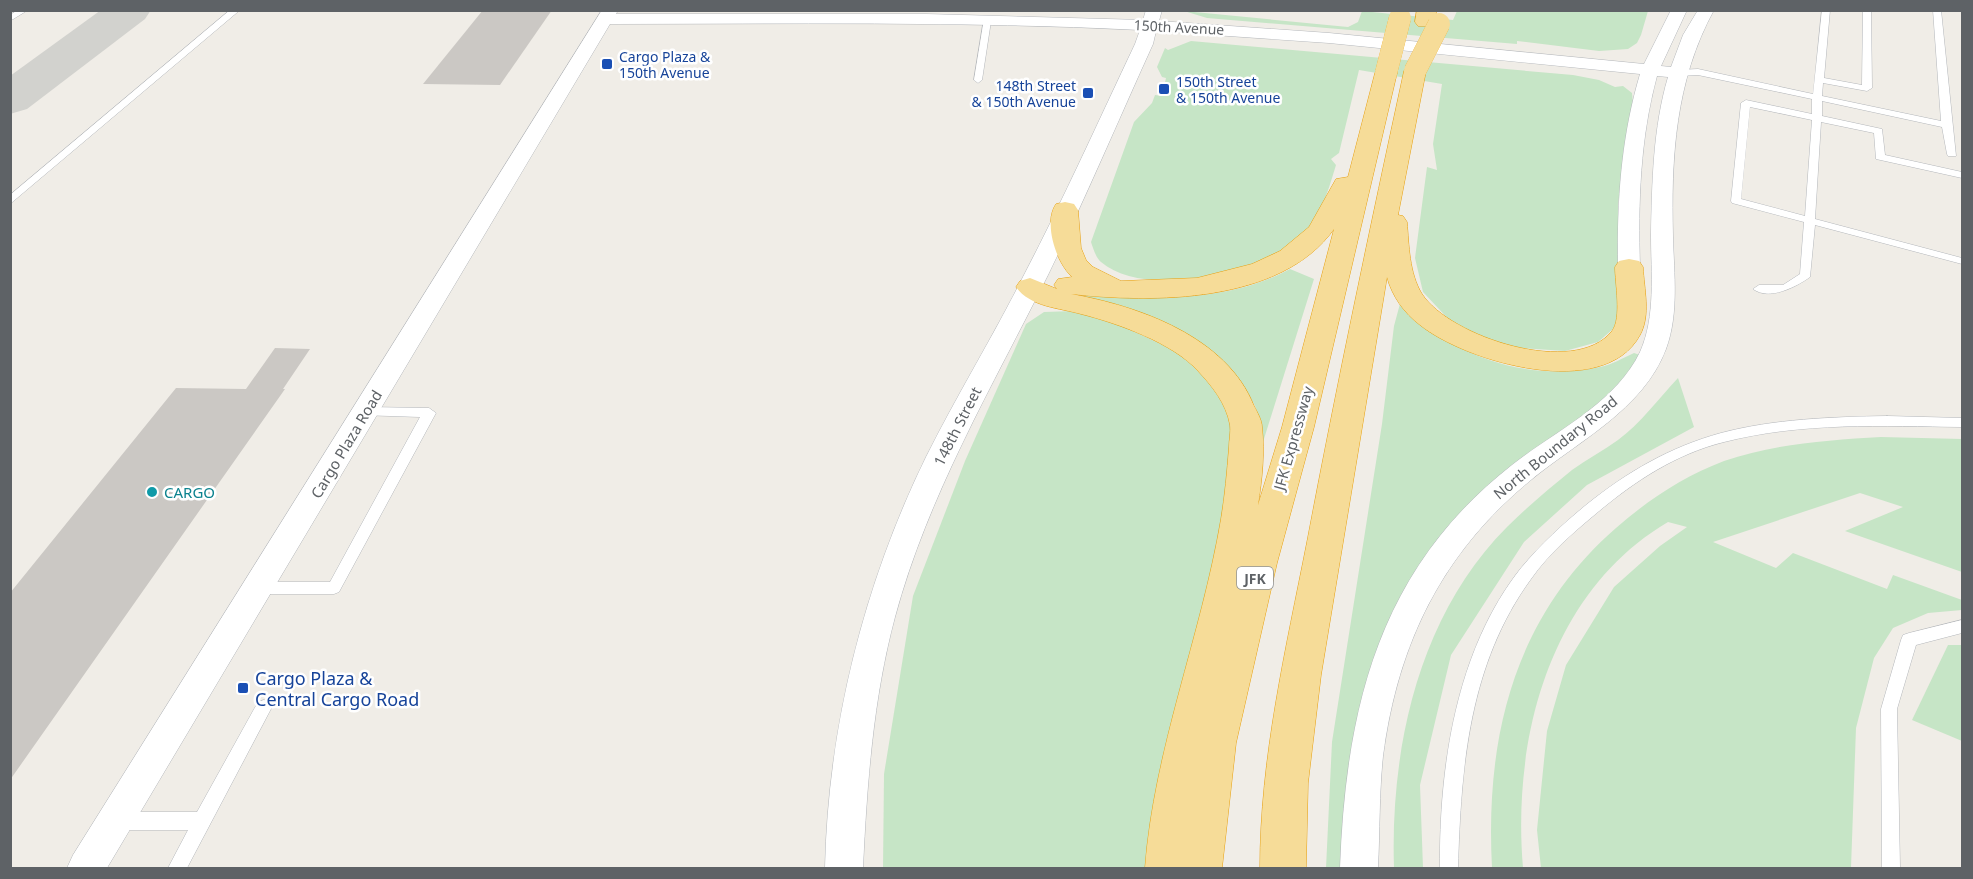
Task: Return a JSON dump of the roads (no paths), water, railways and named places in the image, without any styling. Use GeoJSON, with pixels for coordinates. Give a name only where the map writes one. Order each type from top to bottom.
{"type":"FeatureCollection","features":[{"type":"Feature","properties":{"kind":"highway","name":"JFK Expressway"},"geometry":{"type":"LineString","coordinates":[[1199,868],[1215,743],[1262,553],[1308,388],[1399,13]]}},
{"type":"Feature","properties":{"kind":"highway"},"geometry":{"type":"LineString","coordinates":[[1282,868],[1286,783],[1293,725],[1368,300],[1414,74],[1434,17]]}},
{"type":"Feature","properties":{"kind":"highway"},"geometry":{"type":"LineString","coordinates":[[1030,287],[1049,283],[1102,289],[1183,288],[1231,280],[1276,263],[1300,248],[1324,225],[1371,131]]}},
{"type":"Feature","properties":{"kind":"highway"},"geometry":{"type":"LineString","coordinates":[[1392,179],[1397,262],[1407,292],[1420,310],[1443,330],[1491,351],[1524,359],[1556,361],[1594,356],[1614,346],[1628,328],[1631,313],[1629,267]]}},
{"type":"Feature","properties":{"kind":"highway"},"geometry":{"type":"LineString","coordinates":[[1065,210],[1066,247],[1076,267],[1100,281],[1146,290]]}},
{"type":"Feature","properties":{"kind":"highway"},"geometry":{"type":"LineString","coordinates":[[1030,287],[1056,300],[1088,306],[1154,329],[1191,349],[1207,361],[1232,389],[1246,425],[1244,483],[1233,556],[1186,746],[1177,793],[1168,868]]}},
{"type":"Feature","properties":{"kind":"street","name":"North Boundary Road"},"geometry":{"type":"LineString","coordinates":[[1359,868],[1361,799],[1375,700],[1386,663],[1413,599],[1447,545],[1469,519],[1512,480],[1597,417],[1631,383],[1652,353],[1659,327],[1665,270],[1662,232],[1664,166],[1674,92],[1665,72],[1679,10]]}},
{"type":"Feature","properties":{"kind":"street","name":"North Boundary Road"},"geometry":{"type":"LineString","coordinates":[[1629,267],[1627,216],[1631,160],[1644,87],[1665,72],[1695,32],[1706,10]]}},
{"type":"Feature","properties":{"kind":"street","name":"150th Avenue"},"geometry":{"type":"LineString","coordinates":[[608,15],[1152,18],[1297,36],[1665,72]]}},
{"type":"Feature","properties":{"kind":"street","name":"Cargo Plaza Road"},"geometry":{"type":"LineString","coordinates":[[86,868],[608,15]]}},
{"type":"Feature","properties":{"kind":"street","name":"148th Street"},"geometry":{"type":"LineString","coordinates":[[844,868],[849,789],[861,699],[890,578],[903,540],[940,457],[1030,287],[1144,44],[1152,18]]}},
{"type":"Feature","properties":{"kind":"lane"},"geometry":{"type":"LineString","coordinates":[[10,19],[24,10]]}},
{"type":"Feature","properties":{"kind":"lane"},"geometry":{"type":"LineString","coordinates":[[10,201],[236,10]]}},
{"type":"Feature","properties":{"kind":"lane"},"geometry":{"type":"LineString","coordinates":[[1759,289],[1786,288],[1806,275],[1818,118],[1816,98],[1820,80],[1826,10]]}},
{"type":"Feature","properties":{"kind":"lane"},"geometry":{"type":"LineString","coordinates":[[1820,80],[1867,88],[1867,10]]}},
{"type":"Feature","properties":{"kind":"lane"},"geometry":{"type":"LineString","coordinates":[[1937,10],[1946,125],[1952,153]]}},
{"type":"Feature","properties":{"kind":"lane"},"geometry":{"type":"LineString","coordinates":[[978,80],[987,16]]}},
{"type":"Feature","properties":{"kind":"lane"},"geometry":{"type":"LineString","coordinates":[[1665,72],[1698,72],[1946,125]]}},
{"type":"Feature","properties":{"kind":"lane"},"geometry":{"type":"LineString","coordinates":[[1962,176],[1880,157],[1879,131],[1746,103],[1736,201],[1962,261]]}},
{"type":"Feature","properties":{"kind":"lane"},"geometry":{"type":"LineString","coordinates":[[258,588],[334,588],[429,413],[365,412]]}},
{"type":"Feature","properties":{"kind":"lane"},"geometry":{"type":"LineString","coordinates":[[1449,868],[1454,767],[1462,715],[1476,667],[1502,607],[1536,559],[1580,516],[1650,466],[1723,437],[1801,424],[1892,419],[1962,423]]}},
{"type":"Feature","properties":{"kind":"lane"},"geometry":{"type":"LineString","coordinates":[[1891,868],[1888,709],[1909,640],[1962,627]]}},
{"type":"Feature","properties":{"kind":"lane"},"geometry":{"type":"LineString","coordinates":[[177,868],[264,707]]}},
{"type":"Feature","properties":{"kind":"lane"},"geometry":{"type":"LineString","coordinates":[[116,821],[203,821]]}},
{"type":"Feature","properties":{"kind":"place","name":"Cargo Plaza & 150th Avenue"},"geometry":{"type":"Point","coordinates":[607,64]}},
{"type":"Feature","properties":{"kind":"place","name":"150th Street & 150th Avenue"},"geometry":{"type":"Point","coordinates":[1164,89]}},
{"type":"Feature","properties":{"kind":"place","name":"148th Street & 150th Avenue"},"geometry":{"type":"Point","coordinates":[1088,93]}},
{"type":"Feature","properties":{"kind":"place","name":"CARGO"},"geometry":{"type":"Point","coordinates":[152,492]}},
{"type":"Feature","properties":{"kind":"place","name":"Cargo Plaza & Central Cargo Road"},"geometry":{"type":"Point","coordinates":[243,688]}}]}
